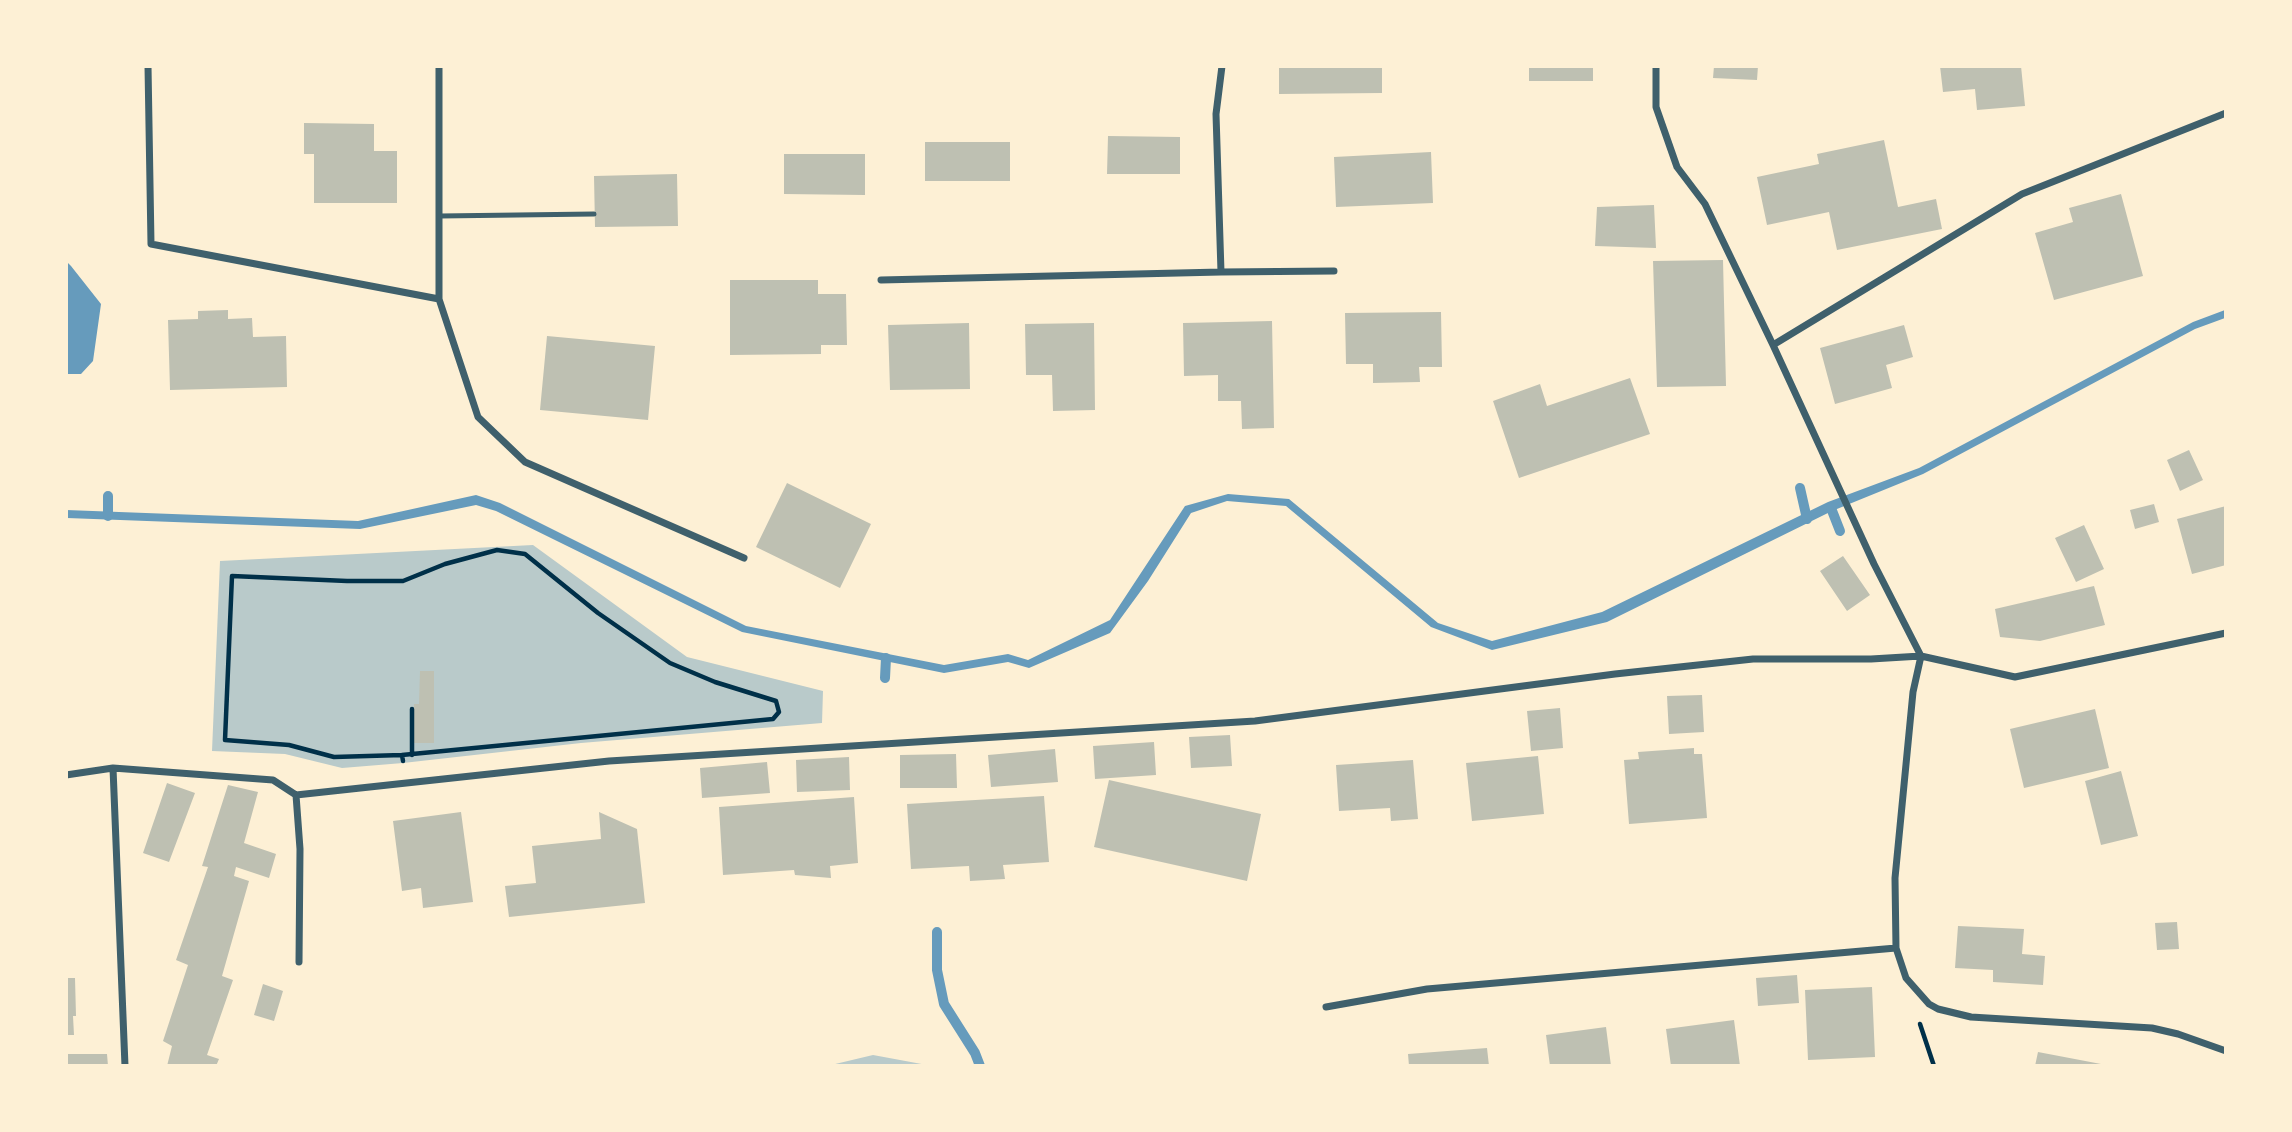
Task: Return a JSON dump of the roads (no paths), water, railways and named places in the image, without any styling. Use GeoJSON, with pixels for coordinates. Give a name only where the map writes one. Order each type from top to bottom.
{"type":"FeatureCollection","features":[{"type":"Feature","properties":{"kind":"street"},"geometry":{"type":"LineString","coordinates":[[148,66],[151,244],[439,299]]}},
{"type":"Feature","properties":{"kind":"street"},"geometry":{"type":"LineString","coordinates":[[439,66],[439,299],[478,417],[525,462],[744,558]]}},
{"type":"Feature","properties":{"kind":"street"},"geometry":{"type":"LineString","coordinates":[[1221,272],[1216,114],[1222,66]]}},
{"type":"Feature","properties":{"kind":"street"},"geometry":{"type":"LineString","coordinates":[[1656,66],[1656,107],[1677,167],[1705,204],[1826,463],[1921,656],[1913,692],[1895,878],[1896,948],[1906,978],[1929,1004],[1938,1009],[1971,1017],[2152,1028],[2225,1051]]}},
{"type":"Feature","properties":{"kind":"street"},"geometry":{"type":"LineString","coordinates":[[1773,345],[2022,194],[2225,113]]}},
{"type":"Feature","properties":{"kind":"street"},"geometry":{"type":"LineString","coordinates":[[881,280],[1334,271]]}},
{"type":"Feature","properties":{"kind":"street"},"geometry":{"type":"LineString","coordinates":[[66,775],[113,768],[274,780],[296,795],[609,761],[1255,721],[1615,674],[1753,659],[1871,659],[1921,656],[2015,677],[2225,633]]}},
{"type":"Feature","properties":{"kind":"street"},"geometry":{"type":"LineString","coordinates":[[113,768],[125,1066]]}},
{"type":"Feature","properties":{"kind":"street"},"geometry":{"type":"LineString","coordinates":[[296,795],[300,849],[299,962]]}},
{"type":"Feature","properties":{"kind":"street"},"geometry":{"type":"LineString","coordinates":[[1326,1007],[1427,989],[1896,948]]}},
{"type":"Feature","properties":{"kind":"lane"},"geometry":{"type":"LineString","coordinates":[[440,216],[594,214]]}},
{"type":"Feature","properties":{"kind":"water"},"geometry":{"type":"Polygon","coordinates":[[[67,262],[101,304],[93,361],[81,374],[67,374],[67,262]]]}},
{"type":"Feature","properties":{"kind":"water"},"geometry":{"type":"Polygon","coordinates":[[[2225,310],[2225,318],[2195,329],[1923,474],[1832,511],[1607,622],[1492,650],[1431,627],[1286,506],[1227,501],[1191,513],[1148,581],[1110,633],[1029,668],[1008,662],[944,673],[742,632],[496,511],[476,505],[360,529],[67,518],[66,510],[358,521],[476,495],[500,503],[746,626],[944,665],[1008,654],[1028,660],[1110,620],[1185,506],[1228,494],[1289,499],[1438,623],[1492,641],[1602,612],[1828,502],[1919,468],[2193,322],[2225,310]]]}},
{"type":"Feature","properties":{"kind":"waterway"},"geometry":{"type":"LineString","coordinates":[[1800,488],[1807,519]]}},
{"type":"Feature","properties":{"kind":"waterway"},"geometry":{"type":"LineString","coordinates":[[108,496],[108,516]]}},
{"type":"Feature","properties":{"kind":"waterway"},"geometry":{"type":"LineString","coordinates":[[1831,508],[1840,531]]}},
{"type":"Feature","properties":{"kind":"waterway"},"geometry":{"type":"LineString","coordinates":[[885,678],[886,658]]}},
{"type":"Feature","properties":{"kind":"waterway"},"geometry":{"type":"LineString","coordinates":[[937,932],[937,970],[944,1004],[975,1053],[980,1066]]}}]}
